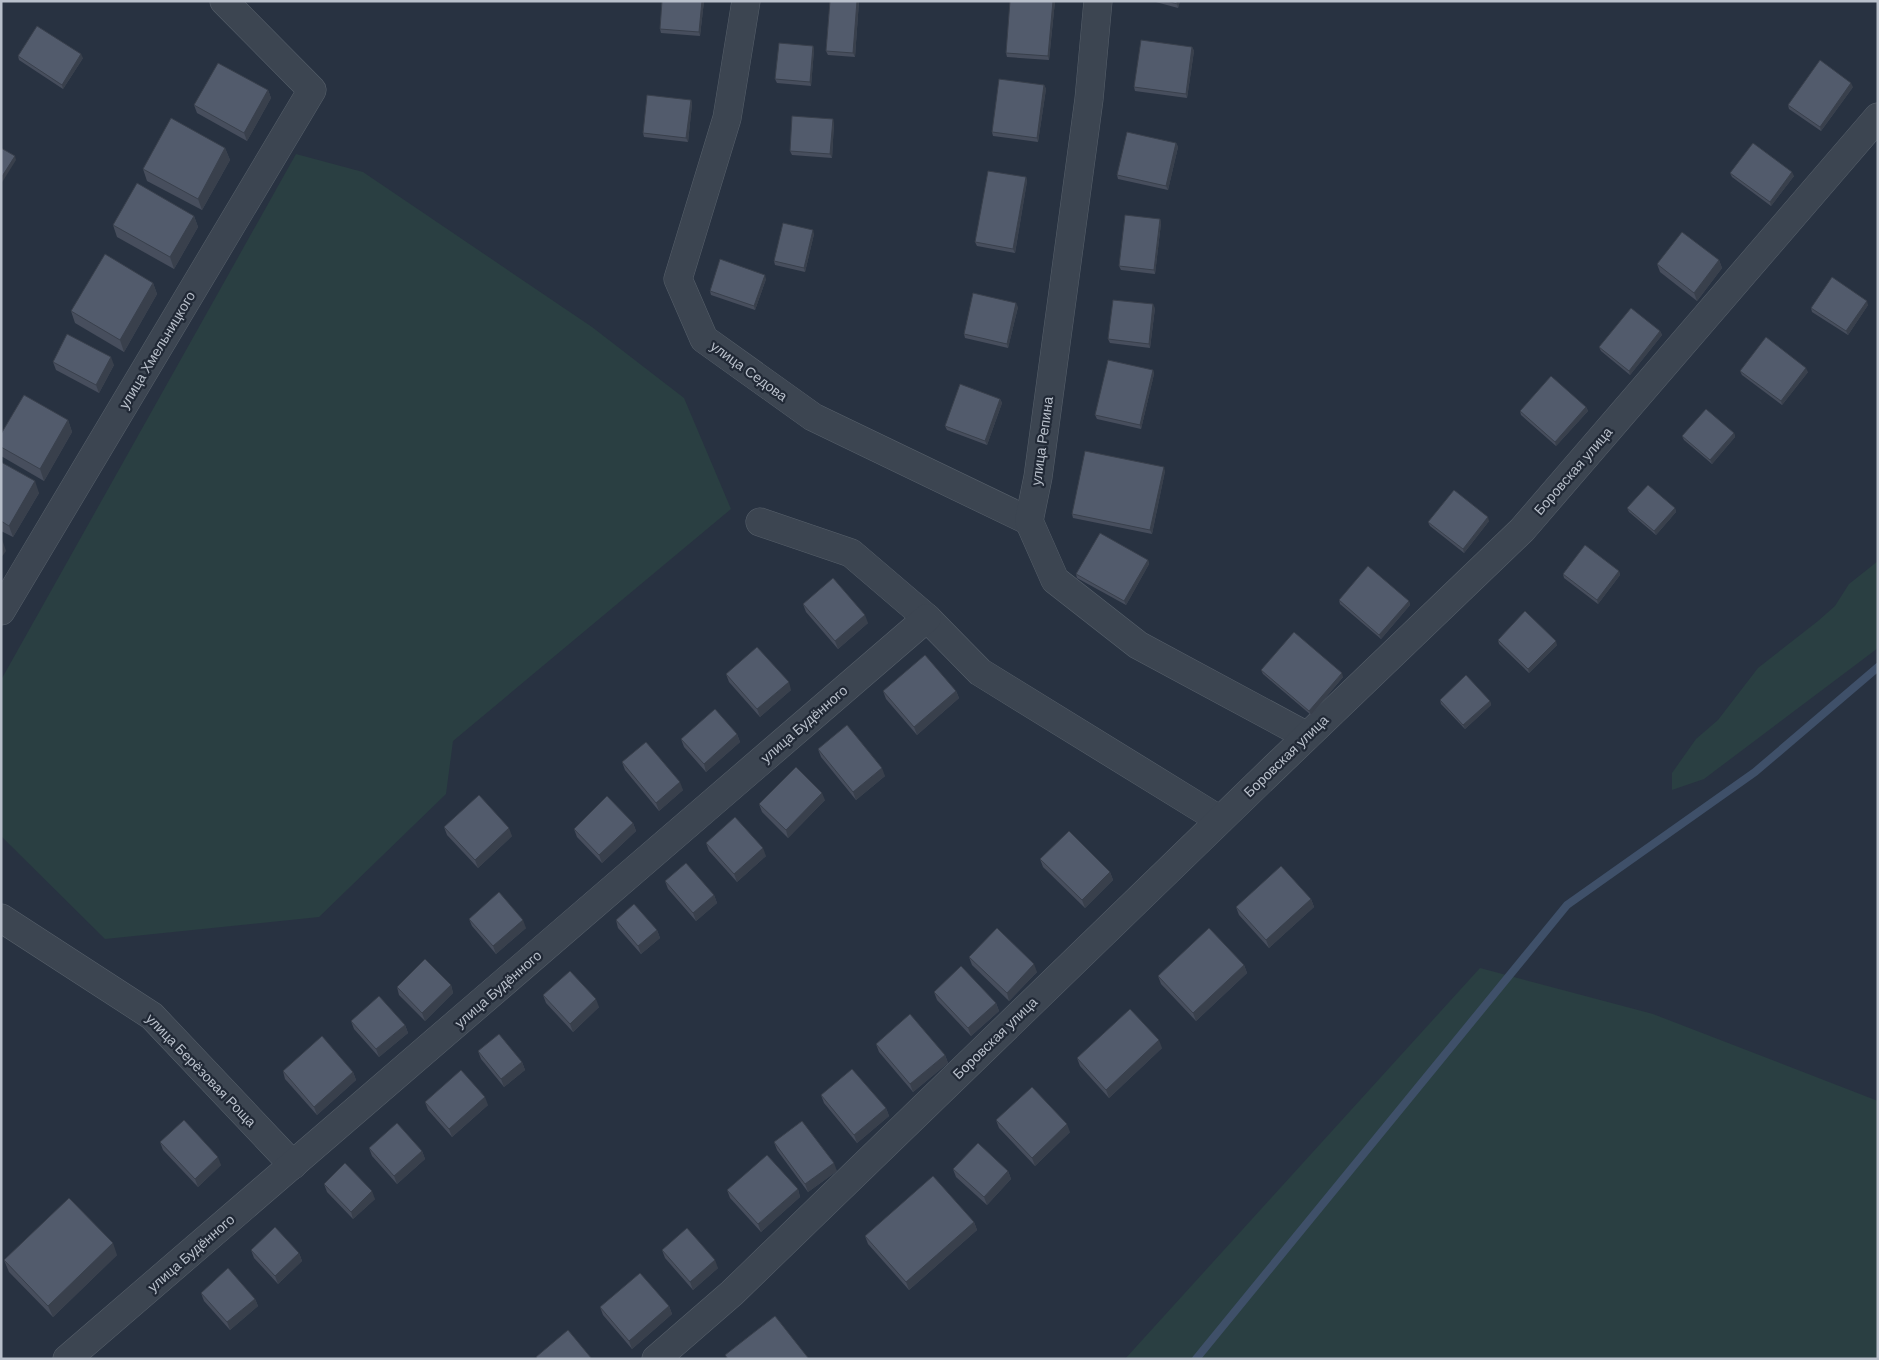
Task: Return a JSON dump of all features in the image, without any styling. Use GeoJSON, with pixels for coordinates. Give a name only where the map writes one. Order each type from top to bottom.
{"type":"FeatureCollection","features":[{"type":"Feature","properties":{"kind":"street","name":"улица Хмельницкого"},"geometry":{"type":"LineString","coordinates":[[1,611],[312,90],[224,1]]}},
{"type":"Feature","properties":{"kind":"street","name":"улица Седова"},"geometry":{"type":"LineString","coordinates":[[746,1],[727,118],[678,279],[704,339],[813,417],[1028,521]]}},
{"type":"Feature","properties":{"kind":"street","name":"улица Репина"},"geometry":{"type":"LineString","coordinates":[[1028,521],[1038,477],[1088,109],[1098,1]]}},
{"type":"Feature","properties":{"kind":"street","name":"Боровская улица"},"geometry":{"type":"LineString","coordinates":[[656,1359],[732,1293],[1522,530],[1878,117]]}},
{"type":"Feature","properties":{"kind":"street"},"geometry":{"type":"LineString","coordinates":[[1028,521],[1055,580],[1138,645],[1307,736]]}},
{"type":"Feature","properties":{"kind":"street"},"geometry":{"type":"LineString","coordinates":[[760,522],[851,552],[928,618],[980,672],[1220,820]]}},
{"type":"Feature","properties":{"kind":"street","name":"улица Будённого"},"geometry":{"type":"LineString","coordinates":[[67,1359],[928,618]]}},
{"type":"Feature","properties":{"kind":"street","name":"улица Берёзовая Роща"},"geometry":{"type":"LineString","coordinates":[[1,918],[152,1016],[293,1165]]}},
{"type":"Feature","properties":{"kind":"green space"},"geometry":{"type":"Polygon","coordinates":[[[296,154],[363,172],[592,327],[684,398],[731,509],[453,741],[446,794],[319,917],[105,939],[1,836],[1,680],[296,154]]]}},
{"type":"Feature","properties":{"kind":"green space"},"geometry":{"type":"Polygon","coordinates":[[[1878,561],[1878,648],[1704,779],[1672,790],[1672,773],[1696,739],[1718,720],[1758,668],[1835,606],[1849,584],[1878,561]]]}},
{"type":"Feature","properties":{"kind":"green space"},"geometry":{"type":"Polygon","coordinates":[[[1480,968],[1653,1014],[1878,1101],[1878,1359],[1125,1359],[1480,968]]]}},
{"type":"Feature","properties":{"kind":"building"},"geometry":{"type":"Polygon","coordinates":[[[662,1],[702,1],[699,32],[660,29],[662,1]]]}},
{"type":"Feature","properties":{"kind":"building"},"geometry":{"type":"Polygon","coordinates":[[[830,1],[857,1],[853,53],[826,51],[830,1]]]}},
{"type":"Feature","properties":{"kind":"building"},"geometry":{"type":"Polygon","coordinates":[[[1010,1],[1053,1],[1048,56],[1006,53],[1010,1]]]}},
{"type":"Feature","properties":{"kind":"building"},"geometry":{"type":"Polygon","coordinates":[[[37,26],[81,54],[62,85],[18,56],[37,26]]]}},
{"type":"Feature","properties":{"kind":"building"},"geometry":{"type":"Polygon","coordinates":[[[1141,40],[1192,47],[1186,94],[1134,87],[1141,40]]]}},
{"type":"Feature","properties":{"kind":"building"},"geometry":{"type":"Polygon","coordinates":[[[779,43],[813,46],[810,82],[775,79],[779,43]]]}},
{"type":"Feature","properties":{"kind":"building"},"geometry":{"type":"Polygon","coordinates":[[[1820,60],[1851,83],[1820,127],[1788,105],[1820,60]]]}},
{"type":"Feature","properties":{"kind":"building"},"geometry":{"type":"Polygon","coordinates":[[[218,63],[268,90],[244,133],[194,105],[218,63]]]}},
{"type":"Feature","properties":{"kind":"building"},"geometry":{"type":"Polygon","coordinates":[[[999,79],[1044,85],[1037,138],[992,132],[999,79]]]}},
{"type":"Feature","properties":{"kind":"building"},"geometry":{"type":"Polygon","coordinates":[[[647,95],[691,100],[686,138],[643,133],[647,95]]]}},
{"type":"Feature","properties":{"kind":"building"},"geometry":{"type":"Polygon","coordinates":[[[792,116],[833,119],[830,154],[790,151],[792,116]]]}},
{"type":"Feature","properties":{"kind":"building"},"geometry":{"type":"Polygon","coordinates":[[[171,118],[225,148],[198,199],[143,169],[171,118]]]}},
{"type":"Feature","properties":{"kind":"building"},"geometry":{"type":"Polygon","coordinates":[[[1127,132],[1176,143],[1166,186],[1117,175],[1127,132]]]}},
{"type":"Feature","properties":{"kind":"building"},"geometry":{"type":"Polygon","coordinates":[[[1753,143],[1792,172],[1770,202],[1730,173],[1753,143]]]}},
{"type":"Feature","properties":{"kind":"building"},"geometry":{"type":"Polygon","coordinates":[[[1,148],[15,156],[1,178],[1,148]]]}},
{"type":"Feature","properties":{"kind":"building"},"geometry":{"type":"Polygon","coordinates":[[[988,171],[1026,177],[1013,249],[975,242],[988,171]]]}},
{"type":"Feature","properties":{"kind":"building"},"geometry":{"type":"Polygon","coordinates":[[[137,183],[194,216],[170,257],[113,225],[137,183]]]}},
{"type":"Feature","properties":{"kind":"building"},"geometry":{"type":"Polygon","coordinates":[[[1125,215],[1160,219],[1154,270],[1119,266],[1125,215]]]}},
{"type":"Feature","properties":{"kind":"building"},"geometry":{"type":"Polygon","coordinates":[[[783,223],[813,230],[804,268],[774,261],[783,223]]]}},
{"type":"Feature","properties":{"kind":"building"},"geometry":{"type":"Polygon","coordinates":[[[1682,232],[1719,260],[1694,293],[1657,264],[1682,232]]]}},
{"type":"Feature","properties":{"kind":"building"},"geometry":{"type":"Polygon","coordinates":[[[105,254],[153,283],[120,340],[71,311],[105,254]]]}},
{"type":"Feature","properties":{"kind":"building"},"geometry":{"type":"Polygon","coordinates":[[[720,259],[765,275],[754,306],[710,291],[720,259]]]}},
{"type":"Feature","properties":{"kind":"building"},"geometry":{"type":"Polygon","coordinates":[[[1832,277],[1867,301],[1846,331],[1811,308],[1832,277]]]}},
{"type":"Feature","properties":{"kind":"building"},"geometry":{"type":"Polygon","coordinates":[[[973,293],[1016,303],[1007,344],[964,334],[973,293]]]}},
{"type":"Feature","properties":{"kind":"building"},"geometry":{"type":"Polygon","coordinates":[[[1113,300],[1153,304],[1149,344],[1108,339],[1113,300]]]}},
{"type":"Feature","properties":{"kind":"building"},"geometry":{"type":"Polygon","coordinates":[[[1631,308],[1660,331],[1629,371],[1599,347],[1631,308]]]}},
{"type":"Feature","properties":{"kind":"building"},"geometry":{"type":"Polygon","coordinates":[[[67,334],[111,357],[96,385],[53,362],[67,334]]]}},
{"type":"Feature","properties":{"kind":"building"},"geometry":{"type":"Polygon","coordinates":[[[1766,337],[1806,368],[1781,401],[1740,371],[1766,337]]]}},
{"type":"Feature","properties":{"kind":"building"},"geometry":{"type":"Polygon","coordinates":[[[1108,360],[1153,370],[1140,425],[1095,415],[1108,360]]]}},
{"type":"Feature","properties":{"kind":"building"},"geometry":{"type":"Polygon","coordinates":[[[1551,376],[1586,407],[1555,442],[1520,411],[1551,376]]]}},
{"type":"Feature","properties":{"kind":"building"},"geometry":{"type":"Polygon","coordinates":[[[960,384],[1000,399],[985,441],[945,426],[960,384]]]}},
{"type":"Feature","properties":{"kind":"building"},"geometry":{"type":"Polygon","coordinates":[[[24,395],[68,420],[40,469],[1,447],[1,434],[24,395]]]}},
{"type":"Feature","properties":{"kind":"building"},"geometry":{"type":"Polygon","coordinates":[[[1706,409],[1734,433],[1710,460],[1682,436],[1706,409]]]}},
{"type":"Feature","properties":{"kind":"building"},"geometry":{"type":"Polygon","coordinates":[[[1085,451],[1164,467],[1150,530],[1072,514],[1085,451]]]}},
{"type":"Feature","properties":{"kind":"building"},"geometry":{"type":"Polygon","coordinates":[[[1,462],[35,481],[9,526],[1,521],[1,462]]]}},
{"type":"Feature","properties":{"kind":"building"},"geometry":{"type":"Polygon","coordinates":[[[1648,485],[1675,508],[1654,531],[1627,508],[1648,485]]]}},
{"type":"Feature","properties":{"kind":"building"},"geometry":{"type":"Polygon","coordinates":[[[1454,490],[1488,517],[1463,549],[1428,522],[1454,490]]]}},
{"type":"Feature","properties":{"kind":"building"},"geometry":{"type":"Polygon","coordinates":[[[1100,533],[1148,560],[1124,601],[1076,574],[1100,533]]]}},
{"type":"Feature","properties":{"kind":"building"},"geometry":{"type":"Polygon","coordinates":[[[1585,545],[1619,571],[1597,600],[1563,574],[1585,545]]]}},
{"type":"Feature","properties":{"kind":"building"},"geometry":{"type":"Polygon","coordinates":[[[1368,566],[1409,601],[1379,635],[1339,600],[1368,566]]]}},
{"type":"Feature","properties":{"kind":"building"},"geometry":{"type":"Polygon","coordinates":[[[833,578],[865,615],[835,641],[803,604],[833,578]]]}},
{"type":"Feature","properties":{"kind":"building"},"geometry":{"type":"Polygon","coordinates":[[[1525,611],[1556,641],[1528,669],[1498,640],[1525,611]]]}},
{"type":"Feature","properties":{"kind":"building"},"geometry":{"type":"Polygon","coordinates":[[[1294,632],[1342,673],[1309,711],[1261,670],[1294,632]]]}},
{"type":"Feature","properties":{"kind":"building"},"geometry":{"type":"Polygon","coordinates":[[[757,647],[789,682],[757,709],[726,674],[757,647]]]}},
{"type":"Feature","properties":{"kind":"building"},"geometry":{"type":"Polygon","coordinates":[[[925,655],[956,691],[914,727],[883,691],[925,655]]]}},
{"type":"Feature","properties":{"kind":"building"},"geometry":{"type":"Polygon","coordinates":[[[1466,675],[1490,701],[1463,725],[1440,700],[1466,675]]]}},
{"type":"Feature","properties":{"kind":"building"},"geometry":{"type":"Polygon","coordinates":[[[715,709],[737,734],[704,764],[681,739],[715,709]]]}},
{"type":"Feature","properties":{"kind":"building"},"geometry":{"type":"Polygon","coordinates":[[[847,725],[882,768],[853,792],[818,749],[847,725]]]}},
{"type":"Feature","properties":{"kind":"building"},"geometry":{"type":"Polygon","coordinates":[[[646,742],[680,782],[656,803],[622,762],[646,742]]]}},
{"type":"Feature","properties":{"kind":"building"},"geometry":{"type":"Polygon","coordinates":[[[796,767],[822,793],[786,830],[759,804],[796,767]]]}},
{"type":"Feature","properties":{"kind":"building"},"geometry":{"type":"Polygon","coordinates":[[[479,795],[509,828],[475,860],[444,827],[479,795]]]}},
{"type":"Feature","properties":{"kind":"building"},"geometry":{"type":"Polygon","coordinates":[[[607,796],[633,823],[599,855],[574,829],[607,796]]]}},
{"type":"Feature","properties":{"kind":"building"},"geometry":{"type":"Polygon","coordinates":[[[735,817],[763,848],[734,874],[706,843],[735,817]]]}},
{"type":"Feature","properties":{"kind":"building"},"geometry":{"type":"Polygon","coordinates":[[[1069,831],[1110,872],[1082,900],[1040,859],[1069,831]]]}},
{"type":"Feature","properties":{"kind":"building"},"geometry":{"type":"Polygon","coordinates":[[[686,863],[714,895],[693,913],[665,881],[686,863]]]}},
{"type":"Feature","properties":{"kind":"building"},"geometry":{"type":"Polygon","coordinates":[[[1281,866],[1311,899],[1266,940],[1236,907],[1281,866]]]}},
{"type":"Feature","properties":{"kind":"building"},"geometry":{"type":"Polygon","coordinates":[[[499,892],[523,920],[493,946],[469,919],[499,892]]]}},
{"type":"Feature","properties":{"kind":"building"},"geometry":{"type":"Polygon","coordinates":[[[634,904],[657,930],[638,946],[616,920],[634,904]]]}},
{"type":"Feature","properties":{"kind":"building"},"geometry":{"type":"Polygon","coordinates":[[[997,928],[1034,964],[1007,993],[969,957],[997,928]]]}},
{"type":"Feature","properties":{"kind":"building"},"geometry":{"type":"Polygon","coordinates":[[[1209,928],[1244,965],[1193,1013],[1158,976],[1209,928]]]}},
{"type":"Feature","properties":{"kind":"building"},"geometry":{"type":"Polygon","coordinates":[[[425,959],[451,985],[422,1013],[397,987],[425,959]]]}},
{"type":"Feature","properties":{"kind":"building"},"geometry":{"type":"Polygon","coordinates":[[[961,966],[996,1003],[968,1028],[934,992],[961,966]]]}},
{"type":"Feature","properties":{"kind":"building"},"geometry":{"type":"Polygon","coordinates":[[[570,971],[596,999],[570,1024],[543,995],[570,971]]]}},
{"type":"Feature","properties":{"kind":"building"},"geometry":{"type":"Polygon","coordinates":[[[379,996],[405,1025],[376,1049],[351,1021],[379,996]]]}},
{"type":"Feature","properties":{"kind":"building"},"geometry":{"type":"Polygon","coordinates":[[[1130,1009],[1159,1040],[1106,1090],[1077,1058],[1130,1009]]]}},
{"type":"Feature","properties":{"kind":"building"},"geometry":{"type":"Polygon","coordinates":[[[910,1014],[945,1055],[910,1084],[876,1044],[910,1014]]]}},
{"type":"Feature","properties":{"kind":"building"},"geometry":{"type":"Polygon","coordinates":[[[499,1034],[522,1062],[501,1079],[478,1051],[499,1034]]]}},
{"type":"Feature","properties":{"kind":"building"},"geometry":{"type":"Polygon","coordinates":[[[322,1036],[353,1072],[314,1107],[283,1071],[322,1036]]]}},
{"type":"Feature","properties":{"kind":"building"},"geometry":{"type":"Polygon","coordinates":[[[852,1069],[886,1108],[854,1135],[821,1095],[852,1069]]]}},
{"type":"Feature","properties":{"kind":"building"},"geometry":{"type":"Polygon","coordinates":[[[461,1070],[485,1097],[449,1129],[425,1102],[461,1070]]]}},
{"type":"Feature","properties":{"kind":"building"},"geometry":{"type":"Polygon","coordinates":[[[1032,1087],[1067,1124],[1032,1158],[996,1120],[1032,1087]]]}},
{"type":"Feature","properties":{"kind":"building"},"geometry":{"type":"Polygon","coordinates":[[[184,1120],[218,1157],[195,1179],[160,1142],[184,1120]]]}},
{"type":"Feature","properties":{"kind":"building"},"geometry":{"type":"Polygon","coordinates":[[[802,1121],[834,1163],[805,1184],[774,1142],[802,1121]]]}},
{"type":"Feature","properties":{"kind":"building"},"geometry":{"type":"Polygon","coordinates":[[[397,1123],[422,1151],[394,1176],[369,1148],[397,1123]]]}},
{"type":"Feature","properties":{"kind":"building"},"geometry":{"type":"Polygon","coordinates":[[[978,1143],[1008,1171],[984,1197],[953,1169],[978,1143]]]}},
{"type":"Feature","properties":{"kind":"building"},"geometry":{"type":"Polygon","coordinates":[[[767,1155],[798,1189],[758,1224],[727,1190],[767,1155]]]}},
{"type":"Feature","properties":{"kind":"building"},"geometry":{"type":"Polygon","coordinates":[[[345,1163],[372,1191],[351,1212],[324,1184],[345,1163]]]}},
{"type":"Feature","properties":{"kind":"building"},"geometry":{"type":"Polygon","coordinates":[[[933,1176],[974,1222],[906,1282],[865,1236],[933,1176]]]}},
{"type":"Feature","properties":{"kind":"building"},"geometry":{"type":"Polygon","coordinates":[[[69,1198],[113,1243],[48,1306],[4,1260],[69,1198]]]}},
{"type":"Feature","properties":{"kind":"building"},"geometry":{"type":"Polygon","coordinates":[[[275,1227],[299,1253],[275,1276],[251,1250],[275,1227]]]}},
{"type":"Feature","properties":{"kind":"building"},"geometry":{"type":"Polygon","coordinates":[[[687,1228],[715,1260],[690,1282],[662,1250],[687,1228]]]}},
{"type":"Feature","properties":{"kind":"building"},"geometry":{"type":"Polygon","coordinates":[[[228,1268],[255,1299],[227,1322],[201,1293],[228,1268]]]}},
{"type":"Feature","properties":{"kind":"building"},"geometry":{"type":"Polygon","coordinates":[[[640,1273],[669,1306],[629,1341],[600,1307],[640,1273]]]}},
{"type":"Feature","properties":{"kind":"building"},"geometry":{"type":"Polygon","coordinates":[[[775,1316],[809,1359],[728,1359],[725,1355],[775,1316]]]}},
{"type":"Feature","properties":{"kind":"building"},"geometry":{"type":"Polygon","coordinates":[[[568,1330],[592,1359],[537,1359],[536,1357],[568,1330]]]}},
{"type":"Feature","properties":{"kind":"waterway"},"geometry":{"type":"LineString","coordinates":[[1196,1359],[1567,905],[1755,772],[1878,667]]}}]}
